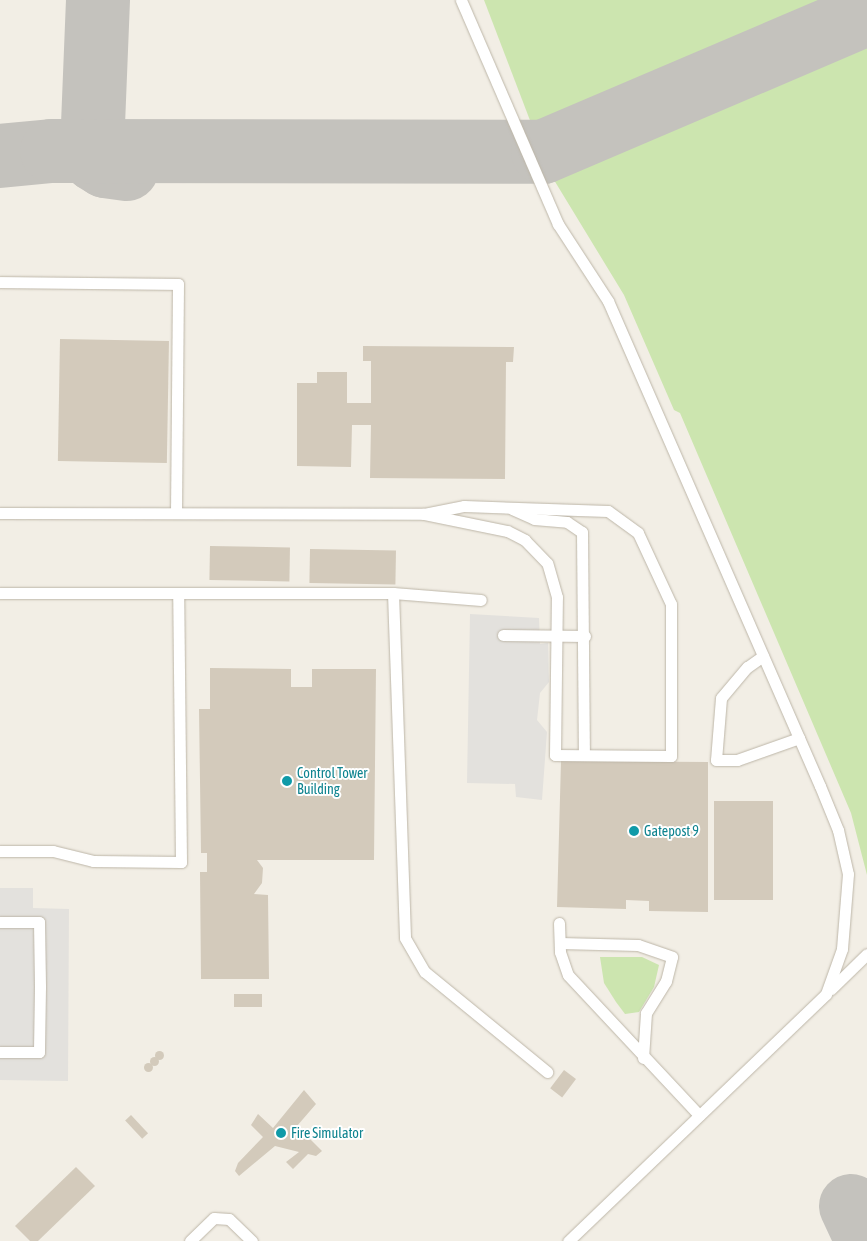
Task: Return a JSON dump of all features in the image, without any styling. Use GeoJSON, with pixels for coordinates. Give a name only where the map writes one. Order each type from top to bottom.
{"type":"FeatureCollection","features":[{"type":"Feature","properties":{"kind":"lane"},"geometry":{"type":"LineString","coordinates":[[461,0],[558,224],[608,301],[764,656],[838,830],[848,874],[844,941],[826,994]]}},
{"type":"Feature","properties":{"kind":"lane"},"geometry":{"type":"LineString","coordinates":[[0,282],[178,284],[176,513]]}},
{"type":"Feature","properties":{"kind":"lane"},"geometry":{"type":"LineString","coordinates":[[0,513],[424,514],[507,531],[537,551],[554,577],[556,636],[555,755],[671,756],[671,604],[638,533],[608,511],[464,506],[424,514]]}},
{"type":"Feature","properties":{"kind":"lane"},"geometry":{"type":"LineString","coordinates":[[509,507],[534,519],[567,522],[582,532],[585,636],[584,755]]}},
{"type":"Feature","properties":{"kind":"lane"},"geometry":{"type":"LineString","coordinates":[[0,593],[393,593],[480,600]]}},
{"type":"Feature","properties":{"kind":"lane"},"geometry":{"type":"LineString","coordinates":[[0,850],[53,850],[93,861],[181,862],[178,593]]}},
{"type":"Feature","properties":{"kind":"lane"},"geometry":{"type":"LineString","coordinates":[[393,593],[405,938],[426,972],[547,1072]]}},
{"type":"Feature","properties":{"kind":"lane"},"geometry":{"type":"LineString","coordinates":[[504,635],[585,636]]}},
{"type":"Feature","properties":{"kind":"lane"},"geometry":{"type":"LineString","coordinates":[[764,656],[747,667],[721,698],[716,760],[737,760],[799,738]]}},
{"type":"Feature","properties":{"kind":"lane"},"geometry":{"type":"LineString","coordinates":[[0,922],[39,922],[40,978],[39,1052],[0,1052]]}},
{"type":"Feature","properties":{"kind":"lane"},"geometry":{"type":"LineString","coordinates":[[559,923],[560,943],[568,975],[643,1058],[699,1116]]}},
{"type":"Feature","properties":{"kind":"lane"},"geometry":{"type":"LineString","coordinates":[[560,943],[638,945],[672,957],[666,981],[646,1013],[643,1058]]}},
{"type":"Feature","properties":{"kind":"lane"},"geometry":{"type":"LineString","coordinates":[[568,1241],[867,954]]}},
{"type":"Feature","properties":{"kind":"lane"},"geometry":{"type":"LineString","coordinates":[[190,1241],[214,1218],[229,1219],[252,1241]]}},
{"type":"Feature","properties":{"kind":"green space"},"geometry":{"type":"Polygon","coordinates":[[[484,0],[836,0],[584,110],[531,123],[484,0]]]}},
{"type":"Feature","properties":{"kind":"green space"},"geometry":{"type":"Polygon","coordinates":[[[867,46],[867,875],[851,813],[680,413],[674,410],[624,295],[554,180],[867,46]]]}},
{"type":"Feature","properties":{"kind":"green space"},"geometry":{"type":"Polygon","coordinates":[[[600,957],[642,957],[659,965],[654,987],[639,1012],[625,1014],[616,1002],[604,983],[600,957]]]}},
{"type":"Feature","properties":{"kind":"shaded area"},"geometry":{"type":"Polygon","coordinates":[[[470,614],[539,618],[540,644],[548,643],[549,682],[540,693],[537,720],[547,732],[542,800],[516,797],[515,784],[467,783],[470,614]]]}},
{"type":"Feature","properties":{"kind":"shaded area"},"geometry":{"type":"Polygon","coordinates":[[[0,888],[33,888],[33,908],[69,909],[68,1081],[0,1080],[0,888]]]}},
{"type":"Feature","properties":{"kind":"building"},"geometry":{"type":"Polygon","coordinates":[[[60,339],[169,341],[167,463],[58,461],[60,339]]]}},
{"type":"Feature","properties":{"kind":"building"},"geometry":{"type":"Polygon","coordinates":[[[363,346],[514,347],[513,362],[506,362],[505,479],[370,478],[371,425],[352,425],[351,467],[297,466],[297,383],[317,383],[317,372],[347,372],[347,403],[371,403],[371,361],[363,361],[363,346]]]}},
{"type":"Feature","properties":{"kind":"building"},"geometry":{"type":"Polygon","coordinates":[[[210,546],[290,547],[289,581],[209,580],[210,546]]]}},
{"type":"Feature","properties":{"kind":"building"},"geometry":{"type":"Polygon","coordinates":[[[310,549],[396,551],[395,584],[309,583],[310,549]]]}},
{"type":"Feature","properties":{"kind":"building","name":"Control Tower Building"},"geometry":{"type":"Polygon","coordinates":[[[210,668],[291,669],[291,687],[312,687],[312,669],[376,669],[374,860],[257,860],[263,868],[262,883],[254,894],[268,895],[269,979],[201,979],[200,872],[207,872],[207,853],[201,853],[199,709],[210,709],[210,668]]]}},
{"type":"Feature","properties":{"kind":"building","name":"Gatepost 9"},"geometry":{"type":"Polygon","coordinates":[[[561,761],[708,762],[708,912],[649,911],[649,901],[626,900],[626,909],[557,907],[561,761]]]}},
{"type":"Feature","properties":{"kind":"building"},"geometry":{"type":"Polygon","coordinates":[[[714,801],[773,801],[773,900],[714,900],[714,801]]]}},
{"type":"Feature","properties":{"kind":"building"},"geometry":{"type":"Polygon","coordinates":[[[234,994],[262,994],[262,1007],[234,1007],[234,994]]]}},
{"type":"Feature","properties":{"kind":"building"},"geometry":{"type":"Polygon","coordinates":[[[159,1050],[164,1055],[159,1060],[154,1055],[159,1050]]]}},
{"type":"Feature","properties":{"kind":"building"},"geometry":{"type":"Polygon","coordinates":[[[154,1056],[159,1061],[154,1066],[149,1061],[154,1056]]]}},
{"type":"Feature","properties":{"kind":"building"},"geometry":{"type":"Polygon","coordinates":[[[148,1062],[153,1067],[148,1072],[143,1067],[148,1062]]]}},
{"type":"Feature","properties":{"kind":"building"},"geometry":{"type":"Polygon","coordinates":[[[564,1070],[576,1079],[562,1097],[550,1088],[564,1070]]]}},
{"type":"Feature","properties":{"kind":"building","name":"Fire Simulator"},"geometry":{"type":"Polygon","coordinates":[[[304,1090],[316,1104],[297,1126],[322,1151],[316,1156],[308,1154],[293,1169],[286,1162],[299,1152],[275,1146],[239,1176],[235,1171],[238,1163],[263,1137],[251,1125],[258,1114],[273,1128],[304,1090]]]}},
{"type":"Feature","properties":{"kind":"building"},"geometry":{"type":"Polygon","coordinates":[[[131,1115],[148,1133],[142,1139],[125,1120],[131,1115]]]}},
{"type":"Feature","properties":{"kind":"building"},"geometry":{"type":"Polygon","coordinates":[[[76,1167],[95,1186],[38,1241],[30,1241],[15,1226],[76,1167]]]}},
{"type":"Feature","properties":{"kind":"taxiway"},"geometry":{"type":"LineString","coordinates":[[98,0],[92,151],[94,159],[105,166],[127,169]]}},
{"type":"Feature","properties":{"kind":"taxiway"},"geometry":{"type":"LineString","coordinates":[[0,156],[52,151],[543,152],[867,14]]}},
{"type":"Feature","properties":{"kind":"taxiway"},"geometry":{"type":"LineString","coordinates":[[851,1206],[867,1241]]}},
{"type":"Feature","properties":{"kind":"place","name":"Control Tower Building"},"geometry":{"type":"Point","coordinates":[287,781]}},
{"type":"Feature","properties":{"kind":"place","name":"Gatepost 9"},"geometry":{"type":"Point","coordinates":[634,831]}},
{"type":"Feature","properties":{"kind":"place","name":"Fire Simulator"},"geometry":{"type":"Point","coordinates":[281,1133]}}]}
